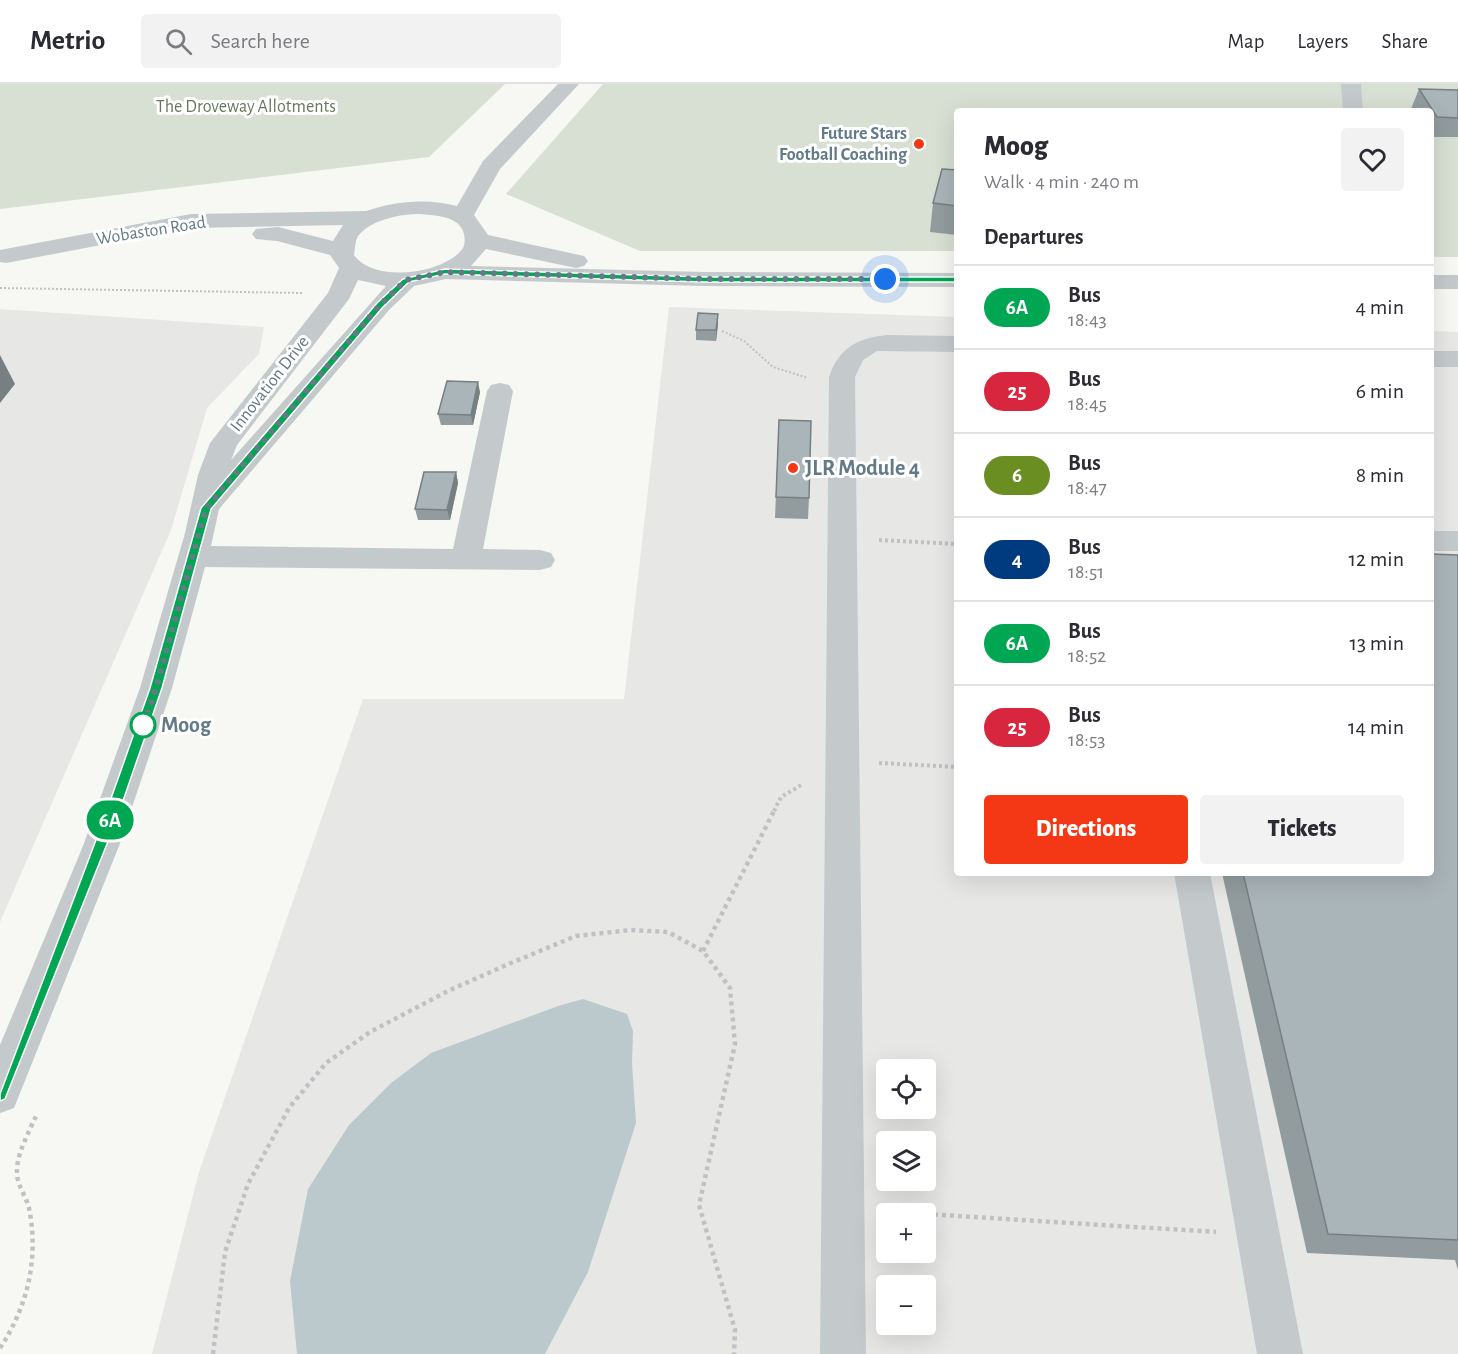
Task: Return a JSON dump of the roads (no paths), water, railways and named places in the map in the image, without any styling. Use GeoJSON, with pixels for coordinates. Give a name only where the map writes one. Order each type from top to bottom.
{"type":"FeatureCollection","features":[{"type":"Feature","properties":{"kind":"street"},"geometry":{"type":"LineString","coordinates":[[462,217],[491,166],[569,84]]}},
{"type":"Feature","properties":{"kind":"street"},"geometry":{"type":"LineString","coordinates":[[1352,84],[1353,108]]}},
{"type":"Feature","properties":{"kind":"street"},"geometry":{"type":"LineString","coordinates":[[424,207],[491,166]]}},
{"type":"Feature","properties":{"kind":"street"},"geometry":{"type":"LineString","coordinates":[[369,218],[396,210],[424,207],[451,212],[462,217],[471,224],[477,240],[468,257],[445,272]]}},
{"type":"Feature","properties":{"kind":"street","name":"Wobaston Road"},"geometry":{"type":"LineString","coordinates":[[3,257],[191,221],[369,218]]}},
{"type":"Feature","properties":{"kind":"street","name":"Innovation Drive"},"geometry":{"type":"LineString","coordinates":[[0,1094],[101,846],[156,688],[191,568],[212,475],[224,443],[340,294],[346,259],[347,234],[369,218]]}},
{"type":"Feature","properties":{"kind":"street","name":"Wobaston Road"},"geometry":{"type":"LineString","coordinates":[[3,257],[182,235],[278,234],[346,259],[376,278],[406,280],[445,272]]}},
{"type":"Feature","properties":{"kind":"street"},"geometry":{"type":"LineString","coordinates":[[477,240],[555,255],[642,277]]}},
{"type":"Feature","properties":{"kind":"street"},"geometry":{"type":"LineString","coordinates":[[445,272],[642,277],[954,279]]}},
{"type":"Feature","properties":{"kind":"street","name":"Innovation Drive"},"geometry":{"type":"LineString","coordinates":[[206,508],[373,314],[406,280]]}},
{"type":"Feature","properties":{"kind":"street"},"geometry":{"type":"LineString","coordinates":[[1434,282],[1458,282]]}},
{"type":"Feature","properties":{"kind":"street"},"geometry":{"type":"LineString","coordinates":[[843,1354],[842,382],[846,361],[867,346],[906,343],[954,344]]}},
{"type":"Feature","properties":{"kind":"street"},"geometry":{"type":"LineString","coordinates":[[1434,359],[1458,359]]}},
{"type":"Feature","properties":{"kind":"street"},"geometry":{"type":"LineString","coordinates":[[466,559],[500,391]]}},
{"type":"Feature","properties":{"kind":"street"},"geometry":{"type":"LineString","coordinates":[[1434,540],[1458,541]]}},
{"type":"Feature","properties":{"kind":"street"},"geometry":{"type":"LineString","coordinates":[[191,568],[466,559],[540,560]]}},
{"type":"Feature","properties":{"kind":"street"},"geometry":{"type":"LineString","coordinates":[[1193,876],[1280,1354]]}},
{"type":"Feature","properties":{"kind":"place","name":"Future Stars Football Coaching"},"geometry":{"type":"Point","coordinates":[919,144]}},
{"type":"Feature","properties":{"kind":"place","name":"JLR Module 4"},"geometry":{"type":"Point","coordinates":[793,468]}},
{"type":"Feature","properties":{"kind":"place","name":"Moog"},"geometry":{"type":"Point","coordinates":[143,725]}},
{"type":"Feature","properties":{"kind":"park label","name":"The Droveway Allotments"},"geometry":{"type":"Point","coordinates":[246,107]}}]}
